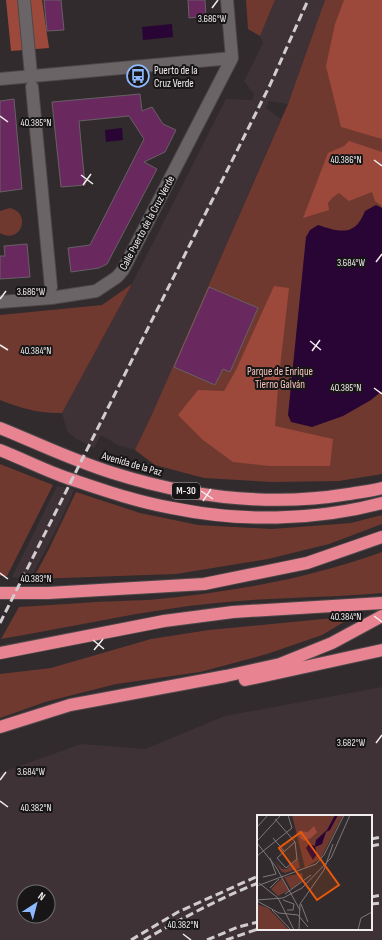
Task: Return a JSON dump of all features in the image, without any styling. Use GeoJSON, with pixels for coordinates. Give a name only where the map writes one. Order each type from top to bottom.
{"type":"FeatureCollection","features":[{"type":"Feature","properties":{"kind":"highway","name":"Avenida de la Paz"},"geometry":{"type":"LineString","coordinates":[[0,428],[113,473],[170,489],[217,497],[260,500],[301,500],[382,488]]}},
{"type":"Feature","properties":{"kind":"highway"},"geometry":{"type":"LineString","coordinates":[[0,450],[68,479],[150,503],[203,514],[258,517],[322,515],[354,511],[382,503]]}},
{"type":"Feature","properties":{"kind":"highway"},"geometry":{"type":"LineString","coordinates":[[0,593],[48,593],[204,584],[307,563],[382,537]]}},
{"type":"Feature","properties":{"kind":"highway"},"geometry":{"type":"LineString","coordinates":[[0,654],[164,621],[233,612],[382,603]]}},
{"type":"Feature","properties":{"kind":"highway"},"geometry":{"type":"LineString","coordinates":[[0,727],[70,706],[280,664],[332,643],[382,616]]}},
{"type":"Feature","properties":{"kind":"highway"},"geometry":{"type":"LineString","coordinates":[[70,706],[131,701],[277,673],[382,650]]}},
{"type":"Feature","properties":{"kind":"street"},"geometry":{"type":"LineString","coordinates":[[24,0],[51,287]]}},
{"type":"Feature","properties":{"kind":"street"},"geometry":{"type":"LineString","coordinates":[[0,79],[32,81],[232,58],[227,0]]}},
{"type":"Feature","properties":{"kind":"street","name":"Calle Puerto de la Cruz Verde"},"geometry":{"type":"LineString","coordinates":[[0,302],[52,298],[96,291],[117,277],[127,264],[232,58]]}},
{"type":"Feature","properties":{"kind":"shaded area"},"geometry":{"type":"Polygon","coordinates":[[[6,0],[42,0],[49,48],[11,51],[6,0]]]}},
{"type":"Feature","properties":{"kind":"shaded area"},"geometry":{"type":"Polygon","coordinates":[[[275,0],[325,0],[288,104],[269,101],[266,108],[281,119],[135,450],[118,445],[101,435],[94,448],[75,438],[67,431],[62,413],[132,284],[226,99],[252,100],[254,94],[244,81],[263,43],[260,36],[275,0]]]}},
{"type":"Feature","properties":{"kind":"shaded area"},"geometry":{"type":"Polygon","coordinates":[[[344,0],[382,0],[382,139],[341,127],[326,66],[335,24],[344,0]]]}},
{"type":"Feature","properties":{"kind":"shaded area"},"geometry":{"type":"Polygon","coordinates":[[[172,24],[173,37],[143,40],[142,27],[172,24]]]}},
{"type":"Feature","properties":{"kind":"shaded area"},"geometry":{"type":"Polygon","coordinates":[[[122,128],[123,140],[106,142],[105,130],[122,128]]]}},
{"type":"Feature","properties":{"kind":"shaded area"},"geometry":{"type":"Polygon","coordinates":[[[349,141],[382,152],[382,206],[375,201],[372,192],[349,201],[339,193],[328,203],[329,210],[303,218],[328,153],[344,146],[349,141]]]}},
{"type":"Feature","properties":{"kind":"shaded area"},"geometry":{"type":"Polygon","coordinates":[[[376,205],[382,208],[382,391],[371,400],[343,416],[312,427],[291,422],[288,415],[306,237],[310,230],[318,225],[340,231],[352,229],[357,225],[365,211],[376,205]]]}},
{"type":"Feature","properties":{"kind":"shaded area"},"geometry":{"type":"Polygon","coordinates":[[[274,286],[289,288],[275,426],[333,439],[330,466],[269,466],[233,462],[203,440],[178,415],[198,390],[224,391],[236,370],[274,286]]]}},
{"type":"Feature","properties":{"kind":"shaded area"},"geometry":{"type":"Polygon","coordinates":[[[57,486],[74,490],[59,524],[30,579],[12,577],[57,486]]]}},
{"type":"Feature","properties":{"kind":"shaded area"},"geometry":{"type":"Polygon","coordinates":[[[382,687],[382,940],[0,940],[0,773],[81,744],[145,749],[225,716],[382,687]]]}},
{"type":"Feature","properties":{"kind":"green space"},"geometry":{"type":"Polygon","coordinates":[[[246,0],[275,0],[260,36],[248,29],[246,0]]]}},
{"type":"Feature","properties":{"kind":"green space","name":"Parque de Enrique Tierno Galván"},"geometry":{"type":"Polygon","coordinates":[[[325,0],[382,0],[382,474],[339,481],[272,482],[204,478],[155,465],[135,450],[288,104],[325,0]]]}},
{"type":"Feature","properties":{"kind":"green space"},"geometry":{"type":"Polygon","coordinates":[[[10,208],[17,211],[21,216],[22,222],[18,232],[7,236],[0,233],[0,211],[10,208]]]}},
{"type":"Feature","properties":{"kind":"green space"},"geometry":{"type":"Polygon","coordinates":[[[132,284],[62,413],[46,413],[31,410],[0,400],[0,315],[102,305],[132,284]]]}},
{"type":"Feature","properties":{"kind":"green space"},"geometry":{"type":"Polygon","coordinates":[[[0,464],[53,485],[7,576],[0,576],[0,464]]]}},
{"type":"Feature","properties":{"kind":"green space"},"geometry":{"type":"Polygon","coordinates":[[[76,492],[140,513],[198,525],[272,529],[351,523],[382,515],[382,524],[329,544],[268,559],[176,574],[33,579],[76,492]]]}},
{"type":"Feature","properties":{"kind":"green space"},"geometry":{"type":"Polygon","coordinates":[[[382,552],[382,593],[237,601],[189,606],[135,614],[1,639],[19,607],[149,600],[238,589],[267,584],[325,570],[382,552]]]}},
{"type":"Feature","properties":{"kind":"green space"},"geometry":{"type":"Polygon","coordinates":[[[354,616],[322,635],[267,654],[200,672],[116,684],[45,702],[0,718],[0,674],[51,668],[151,639],[209,630],[354,616]]]}},
{"type":"Feature","properties":{"kind":"building"},"geometry":{"type":"Polygon","coordinates":[[[44,0],[61,0],[64,30],[47,31],[44,0]]]}},
{"type":"Feature","properties":{"kind":"building"},"geometry":{"type":"Polygon","coordinates":[[[188,0],[205,0],[206,16],[189,18],[188,0]]]}},
{"type":"Feature","properties":{"kind":"building"},"geometry":{"type":"Polygon","coordinates":[[[140,94],[142,111],[152,107],[163,124],[176,130],[165,152],[144,162],[157,169],[107,264],[99,268],[71,272],[68,248],[90,245],[144,139],[129,116],[79,121],[85,185],[61,187],[52,102],[140,94]]]}},
{"type":"Feature","properties":{"kind":"building"},"geometry":{"type":"Polygon","coordinates":[[[14,99],[22,189],[0,192],[0,101],[14,99]]]}},
{"type":"Feature","properties":{"kind":"building"},"geometry":{"type":"Polygon","coordinates":[[[27,244],[30,277],[0,279],[0,256],[5,256],[4,246],[27,244]]]}},
{"type":"Feature","properties":{"kind":"building"},"geometry":{"type":"Polygon","coordinates":[[[209,287],[258,308],[230,372],[223,369],[215,385],[174,367],[209,287]]]}},
{"type":"Feature","properties":{"kind":"railway"},"geometry":{"type":"LineString","coordinates":[[0,623],[270,85],[308,0]]}},
{"type":"Feature","properties":{"kind":"railway"},"geometry":{"type":"LineString","coordinates":[[372,839],[382,837]]}},
{"type":"Feature","properties":{"kind":"railway"},"geometry":{"type":"LineString","coordinates":[[372,846],[382,844]]}},
{"type":"Feature","properties":{"kind":"railway"},"geometry":{"type":"LineString","coordinates":[[131,940],[178,912],[257,876]]}},
{"type":"Feature","properties":{"kind":"railway"},"geometry":{"type":"LineString","coordinates":[[144,940],[172,924],[257,883]]}},
{"type":"Feature","properties":{"kind":"railway"},"geometry":{"type":"LineString","coordinates":[[372,897],[382,895]]}},
{"type":"Feature","properties":{"kind":"railway"},"geometry":{"type":"LineString","coordinates":[[372,904],[382,903]]}},
{"type":"Feature","properties":{"kind":"railway"},"geometry":{"type":"LineString","coordinates":[[207,940],[238,927],[257,922]]}},
{"type":"Feature","properties":{"kind":"railway"},"geometry":{"type":"LineString","coordinates":[[226,940],[257,929]]}},
{"type":"Feature","properties":{"kind":"place","name":"Puerto de la Cruz Verde"},"geometry":{"type":"Point","coordinates":[138,76]}}]}
